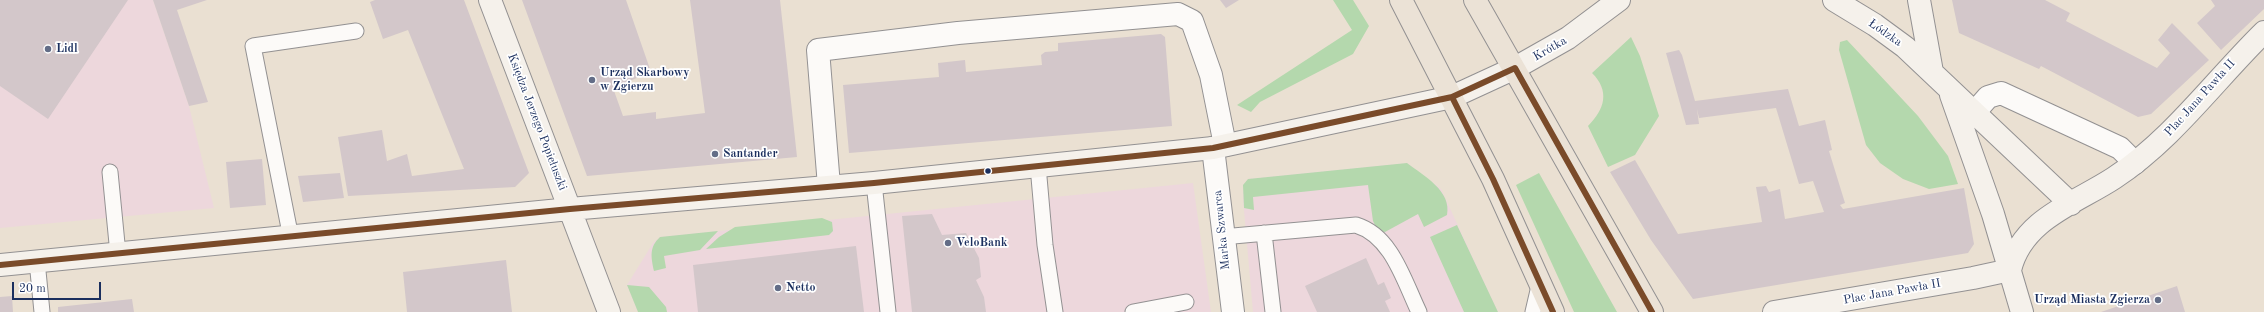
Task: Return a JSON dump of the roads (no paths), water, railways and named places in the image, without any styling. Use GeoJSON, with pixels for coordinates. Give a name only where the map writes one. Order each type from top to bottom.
{"type":"FeatureCollection","features":[{"type":"Feature","properties":{"kind":"main road","name":"Księdza Jerzego Popiełuszki"},"geometry":{"type":"LineString","coordinates":[[490,0],[609,312]]}},
{"type":"Feature","properties":{"kind":"main road"},"geometry":{"type":"LineString","coordinates":[[1402,0],[1494,179],[1553,312]]}},
{"type":"Feature","properties":{"kind":"main road"},"geometry":{"type":"LineString","coordinates":[[1476,0],[1652,312]]}},
{"type":"Feature","properties":{"kind":"main road","name":"Krótka"},"geometry":{"type":"LineString","coordinates":[[0,265],[570,210],[874,183],[1219,146],[1452,97],[1515,68],[1568,38],[1619,0]]}},
{"type":"Feature","properties":{"kind":"main road","name":"Łódzka"},"geometry":{"type":"LineString","coordinates":[[1834,0],[1887,34],[1932,72]]}},
{"type":"Feature","properties":{"kind":"main road"},"geometry":{"type":"LineString","coordinates":[[1919,0],[1932,72],[1948,89],[2070,204]]}},
{"type":"Feature","properties":{"kind":"main road","name":"Plac Jana Pawła II"},"geometry":{"type":"LineString","coordinates":[[1774,312],[1973,278],[2010,270],[2017,252],[2033,231],[2046,218],[2114,178],[2135,163],[2172,132],[2232,63],[2264,32]]}},
{"type":"Feature","properties":{"kind":"main road"},"geometry":{"type":"LineString","coordinates":[[1948,89],[1993,214],[2022,312]]}},
{"type":"Feature","properties":{"kind":"street","name":"Marka Szwarca"},"geometry":{"type":"LineString","coordinates":[[1175,7],[1192,21],[1211,75],[1219,146],[1222,237],[1232,312]]}},
{"type":"Feature","properties":{"kind":"street"},"geometry":{"type":"LineString","coordinates":[[829,186],[818,50],[1175,7]]}},
{"type":"Feature","properties":{"kind":"street"},"geometry":{"type":"LineString","coordinates":[[1974,113],[1988,97],[2001,93],[2120,148],[2135,163]]}},
{"type":"Feature","properties":{"kind":"lane"},"geometry":{"type":"LineString","coordinates":[[291,238],[253,46],[356,31]]}},
{"type":"Feature","properties":{"kind":"lane"},"geometry":{"type":"LineString","coordinates":[[1038,166],[1045,245],[1055,312]]}},
{"type":"Feature","properties":{"kind":"lane"},"geometry":{"type":"LineString","coordinates":[[110,172],[118,254]]}},
{"type":"Feature","properties":{"kind":"lane"},"geometry":{"type":"LineString","coordinates":[[874,183],[888,312]]}},
{"type":"Feature","properties":{"kind":"lane"},"geometry":{"type":"LineString","coordinates":[[1222,237],[1356,225],[1369,229],[1389,250],[1419,312]]}},
{"type":"Feature","properties":{"kind":"lane"},"geometry":{"type":"LineString","coordinates":[[1264,233],[1273,312]]}},
{"type":"Feature","properties":{"kind":"lane"},"geometry":{"type":"LineString","coordinates":[[37,262],[42,312]]}},
{"type":"Feature","properties":{"kind":"lane"},"geometry":{"type":"LineString","coordinates":[[1533,312],[1540,282]]}},
{"type":"Feature","properties":{"kind":"lane"},"geometry":{"type":"LineString","coordinates":[[1133,312],[1186,302]]}},
{"type":"Feature","properties":{"kind":"place","name":"Lidl"},"geometry":{"type":"Point","coordinates":[48,49]}},
{"type":"Feature","properties":{"kind":"place","name":"Urząd Skarbowy w Zgierzu"},"geometry":{"type":"Point","coordinates":[592,80]}},
{"type":"Feature","properties":{"kind":"place","name":"Santander"},"geometry":{"type":"Point","coordinates":[715,154]}},
{"type":"Feature","properties":{"kind":"place","name":"VeloBank"},"geometry":{"type":"Point","coordinates":[948,243]}},
{"type":"Feature","properties":{"kind":"place","name":"Netto"},"geometry":{"type":"Point","coordinates":[778,288]}},
{"type":"Feature","properties":{"kind":"place","name":"Urząd Miasta Zgierza"},"geometry":{"type":"Point","coordinates":[2158,300]}}]}
